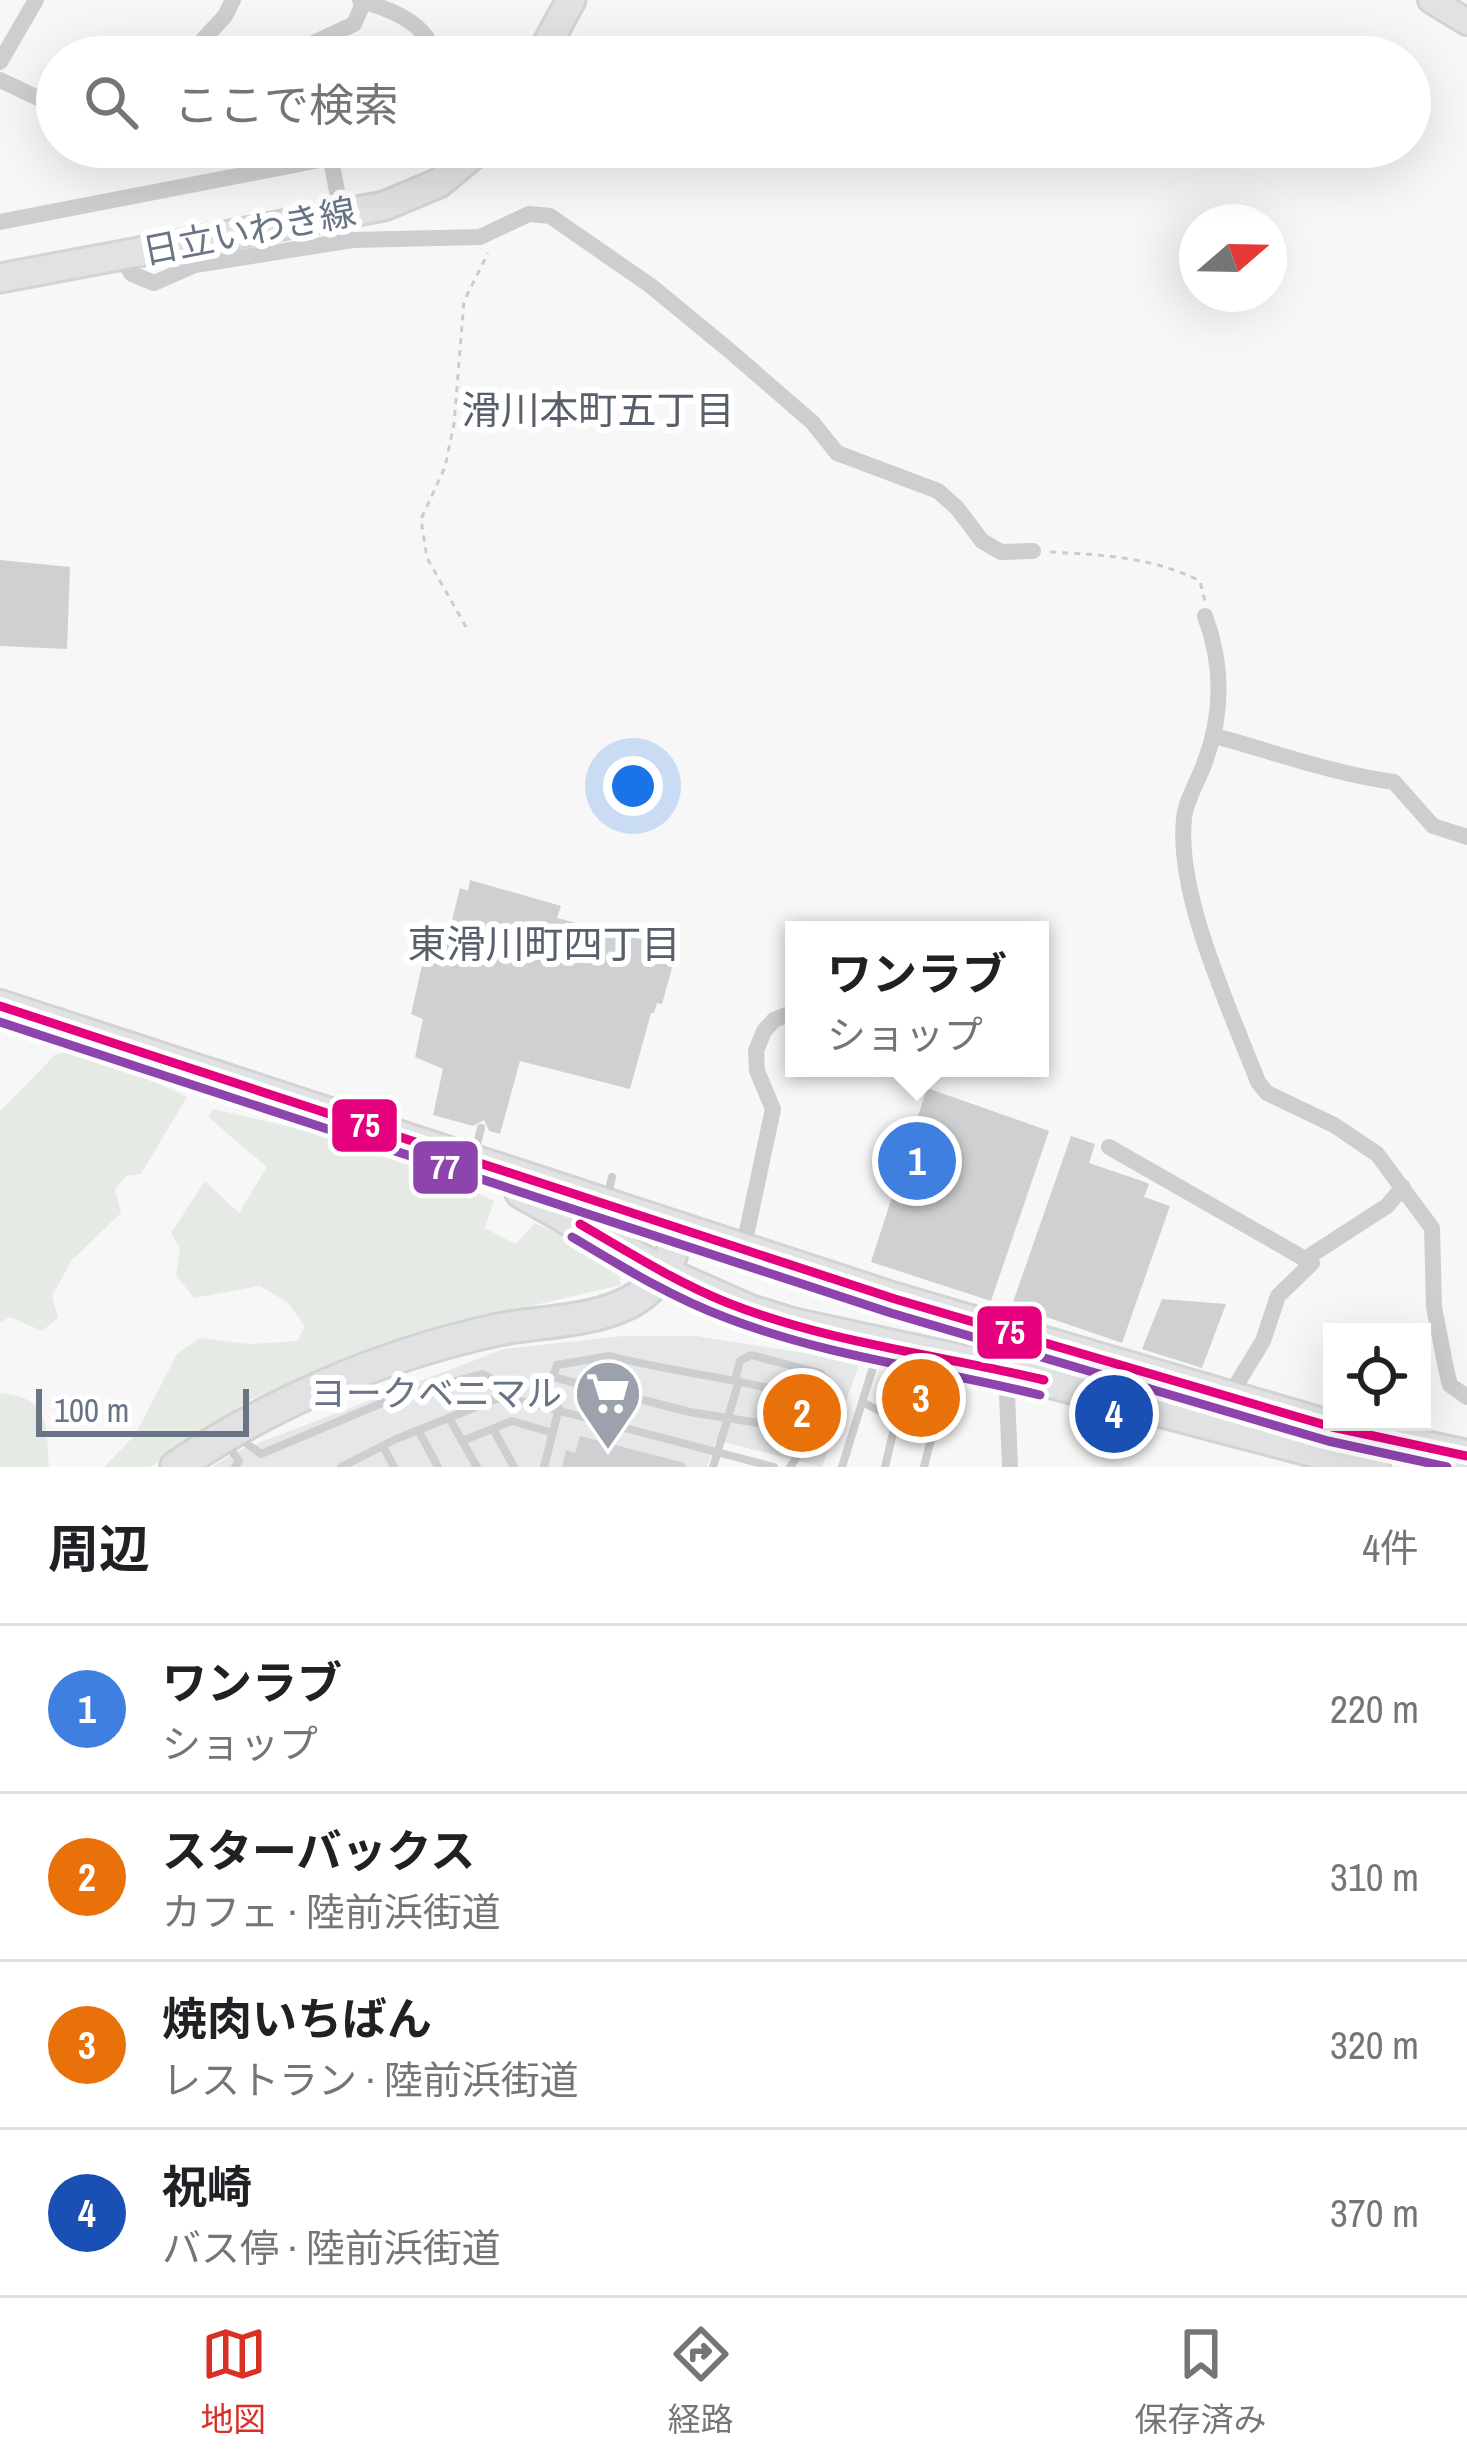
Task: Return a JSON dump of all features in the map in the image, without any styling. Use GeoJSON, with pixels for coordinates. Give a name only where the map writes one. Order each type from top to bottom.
{"type":"FeatureCollection","features":[{"type":"Feature","properties":{"kind":"highway"},"geometry":{"type":"LineString","coordinates":[[0,1006],[412,1142],[609,1191],[679,1229],[895,1299],[1230,1395],[1326,1450],[1461,1454]]}},
{"type":"Feature","properties":{"kind":"highway"},"geometry":{"type":"LineString","coordinates":[[412,1142],[542,1202],[664,1273],[750,1311],[1326,1450],[1374,1467]]}},
{"type":"Feature","properties":{"kind":"highway"},"geometry":{"type":"LineString","coordinates":[[176,1467],[318,1388],[430,1347],[605,1312],[629,1302],[664,1273],[679,1229]]}},
{"type":"Feature","properties":{"kind":"highway"},"geometry":{"type":"LineString","coordinates":[[738,1249],[716,1262],[724,1286],[772,1307],[792,1324]]}},
{"type":"Feature","properties":{"kind":"highway"},"geometry":{"type":"LineString","coordinates":[[880,1344],[895,1299]]}},
{"type":"Feature","properties":{"kind":"highway"},"geometry":{"type":"LineString","coordinates":[[943,1311],[954,1322],[1004,1341],[1013,1354],[1013,1372]]}},
{"type":"Feature","properties":{"kind":"main road"},"geometry":{"type":"LineString","coordinates":[[550,36],[565,3]]}},
{"type":"Feature","properties":{"kind":"main road","name":"日立いわき線"},"geometry":{"type":"LineString","coordinates":[[0,278],[384,206],[426,190],[459,168]]}},
{"type":"Feature","properties":{"kind":"street"},"geometry":{"type":"LineString","coordinates":[[0,62],[36,0]]}},
{"type":"Feature","properties":{"kind":"street"},"geometry":{"type":"LineString","coordinates":[[207,36],[233,0]]}},
{"type":"Feature","properties":{"kind":"street"},"geometry":{"type":"LineString","coordinates":[[1431,0],[1467,22]]}},
{"type":"Feature","properties":{"kind":"street"},"geometry":{"type":"LineString","coordinates":[[328,36],[354,24],[362,1],[391,9],[423,36]]}},
{"type":"Feature","properties":{"kind":"street"},"geometry":{"type":"LineString","coordinates":[[0,80],[36,97]]}},
{"type":"Feature","properties":{"kind":"street"},"geometry":{"type":"LineString","coordinates":[[0,222],[257,168]]}},
{"type":"Feature","properties":{"kind":"street"},"geometry":{"type":"LineString","coordinates":[[332,168],[340,213]]}},
{"type":"Feature","properties":{"kind":"street"},"geometry":{"type":"LineString","coordinates":[[120,256],[132,274],[154,283],[195,266],[353,240],[480,236],[529,214],[550,216],[651,286],[730,351],[812,422],[838,453],[938,491],[982,541],[1000,552],[1033,550]]}},
{"type":"Feature","properties":{"kind":"street"},"geometry":{"type":"LineString","coordinates":[[1205,616],[1216,644],[1220,676],[1215,736],[1184,814],[1184,866],[1258,1082],[1267,1093],[1334,1125],[1377,1154],[1432,1228],[1434,1307],[1445,1369],[1450,1385],[1467,1397]]}},
{"type":"Feature","properties":{"kind":"street"},"geometry":{"type":"LineString","coordinates":[[1215,736],[1351,776],[1394,782],[1433,826],[1467,837]]}},
{"type":"Feature","properties":{"kind":"street"},"geometry":{"type":"LineString","coordinates":[[738,1249],[773,1109],[758,1097],[757,1051],[764,1030],[785,1016]]}},
{"type":"Feature","properties":{"kind":"street"},"geometry":{"type":"LineString","coordinates":[[1109,1147],[1312,1263],[1278,1295],[1263,1341],[1230,1395]]}},
{"type":"Feature","properties":{"kind":"street"},"geometry":{"type":"LineString","coordinates":[[1305,1259],[1387,1206],[1403,1187]]}},
{"type":"Feature","properties":{"kind":"street"},"geometry":{"type":"LineString","coordinates":[[1010,1467],[1007,1393],[1013,1372]]}},
{"type":"Feature","properties":{"kind":"lane"},"geometry":{"type":"LineString","coordinates":[[473,1159],[481,1128]]}},
{"type":"Feature","properties":{"kind":"lane"},"geometry":{"type":"LineString","coordinates":[[842,1467],[880,1344]]}},
{"type":"Feature","properties":{"kind":"lane"},"geometry":{"type":"LineString","coordinates":[[713,1467],[740,1361],[751,1355],[820,1373],[826,1379],[812,1435],[790,1467]]}},
{"type":"Feature","properties":{"kind":"lane"},"geometry":{"type":"LineString","coordinates":[[610,1356],[681,1374],[702,1372],[737,1380],[780,1391],[771,1425],[553,1377],[557,1365],[610,1356]]}},
{"type":"Feature","properties":{"kind":"lane"},"geometry":{"type":"LineString","coordinates":[[862,1402],[897,1416],[943,1425],[959,1360]]}},
{"type":"Feature","properties":{"kind":"lane"},"geometry":{"type":"LineString","coordinates":[[318,1388],[294,1408],[254,1428],[247,1444],[261,1454],[268,1452],[400,1395],[482,1374],[495,1380],[510,1398]]}},
{"type":"Feature","properties":{"kind":"lane"},"geometry":{"type":"LineString","coordinates":[[617,1424],[626,1396]]}},
{"type":"Feature","properties":{"kind":"lane"},"geometry":{"type":"LineString","coordinates":[[341,1467],[418,1430],[496,1399],[510,1398],[774,1467]]}},
{"type":"Feature","properties":{"kind":"lane"},"geometry":{"type":"LineString","coordinates":[[544,1467],[559,1408]]}},
{"type":"Feature","properties":{"kind":"lane"},"geometry":{"type":"LineString","coordinates":[[885,1467],[897,1416]]}},
{"type":"Feature","properties":{"kind":"lane"},"geometry":{"type":"LineString","coordinates":[[449,1418],[477,1467]]}},
{"type":"Feature","properties":{"kind":"lane"},"geometry":{"type":"LineString","coordinates":[[462,1441],[512,1421],[553,1433]]}},
{"type":"Feature","properties":{"kind":"lane"},"geometry":{"type":"LineString","coordinates":[[924,1467],[935,1423]]}},
{"type":"Feature","properties":{"kind":"lane"},"geometry":{"type":"LineString","coordinates":[[493,1429],[514,1467]]}},
{"type":"Feature","properties":{"kind":"lane"},"geometry":{"type":"LineString","coordinates":[[418,1430],[438,1467]]}},
{"type":"Feature","properties":{"kind":"lane"},"geometry":{"type":"LineString","coordinates":[[215,1442],[231,1445],[239,1461],[235,1467]]}},
{"type":"Feature","properties":{"kind":"lane"},"geometry":{"type":"LineString","coordinates":[[383,1446],[394,1467]]}},
{"type":"Feature","properties":{"kind":"path"},"geometry":{"type":"LineString","coordinates":[[466,627],[427,558],[421,519],[445,467],[454,424],[464,301],[500,230]]}},
{"type":"Feature","properties":{"kind":"path"},"geometry":{"type":"LineString","coordinates":[[1033,550],[1139,558],[1177,569],[1200,581],[1205,616]]}},
{"type":"Feature","properties":{"kind":"shaded area"},"geometry":{"type":"Polygon","coordinates":[[[68,1051],[121,1065],[187,1097],[141,1174],[126,1176],[115,1189],[121,1213],[72,1260],[52,1296],[58,1318],[42,1331],[10,1317],[0,1323],[0,1111],[55,1055],[68,1051]]]}},
{"type":"Feature","properties":{"kind":"shaded area"},"geometry":{"type":"Polygon","coordinates":[[[214,1109],[332,1137],[424,1166],[494,1201],[485,1228],[515,1244],[535,1223],[619,1261],[621,1285],[415,1333],[247,1401],[150,1467],[104,1467],[135,1435],[177,1354],[200,1338],[249,1344],[297,1341],[305,1327],[288,1303],[260,1286],[194,1298],[176,1275],[180,1248],[171,1233],[205,1181],[239,1213],[267,1167],[208,1117],[214,1109]]]}},
{"type":"Feature","properties":{"kind":"shaded area"},"geometry":{"type":"Polygon","coordinates":[[[623,1336],[696,1336],[860,1362],[822,1467],[716,1440],[707,1467],[212,1467],[235,1452],[504,1349],[623,1336]]]}},
{"type":"Feature","properties":{"kind":"shaded area"},"geometry":{"type":"Polygon","coordinates":[[[0,1393],[37,1407],[46,1426],[49,1467],[0,1467],[0,1393]]]}},
{"type":"Feature","properties":{"kind":"building"},"geometry":{"type":"Polygon","coordinates":[[[0,560],[70,567],[67,649],[0,646],[0,560]]]}},
{"type":"Feature","properties":{"kind":"building"},"geometry":{"type":"Polygon","coordinates":[[[470,880],[561,906],[557,918],[669,946],[667,955],[675,957],[662,1004],[657,1003],[651,1013],[630,1089],[520,1061],[500,1134],[489,1131],[484,1120],[473,1126],[433,1115],[443,1069],[415,1057],[423,1019],[411,1014],[430,930],[448,936],[460,888],[468,891],[470,880]]]}},
{"type":"Feature","properties":{"kind":"building"},"geometry":{"type":"Polygon","coordinates":[[[927,1088],[1049,1131],[991,1301],[871,1262],[927,1088]]]}},
{"type":"Feature","properties":{"kind":"building"},"geometry":{"type":"Polygon","coordinates":[[[1071,1136],[1095,1144],[1089,1163],[1149,1184],[1144,1197],[1170,1206],[1122,1343],[1012,1305],[1071,1136]]]}},
{"type":"Feature","properties":{"kind":"building"},"geometry":{"type":"Polygon","coordinates":[[[1162,1299],[1226,1304],[1202,1368],[1142,1349],[1162,1299]]]}},
{"type":"Feature","properties":{"kind":"building"},"geometry":{"type":"Polygon","coordinates":[[[904,1377],[945,1384],[937,1415],[896,1408],[904,1377]]]}},
{"type":"Feature","properties":{"kind":"building"},"geometry":{"type":"Polygon","coordinates":[[[803,1385],[815,1388],[805,1431],[787,1426],[794,1398],[800,1399],[803,1385]]]}},
{"type":"Feature","properties":{"kind":"building","name":"ヨークベニマル"},"geometry":{"type":"Polygon","coordinates":[[[580,1436],[685,1463],[685,1467],[562,1467],[566,1450],[575,1453],[580,1436]]]}},
{"type":"Feature","properties":{"kind":"transit line","name":"75"},"geometry":{"type":"LineString","coordinates":[[0,1006],[895,1299],[1332,1427],[1467,1456]]}},
{"type":"Feature","properties":{"kind":"transit line","name":"77"},"geometry":{"type":"LineString","coordinates":[[0,1022],[891,1313],[1328,1441],[1447,1467]]}},
{"type":"Feature","properties":{"kind":"transit line","name":"75"},"geometry":{"type":"LineString","coordinates":[[580,1224],[690,1286],[766,1317],[1044,1380]]}},
{"type":"Feature","properties":{"kind":"transit line","name":"77"},"geometry":{"type":"LineString","coordinates":[[572,1237],[687,1301],[765,1331],[843,1353],[1040,1395]]}},
{"type":"Feature","properties":{"kind":"place","name":"ワンラブ"},"geometry":{"type":"Point","coordinates":[917,1161]}},
{"type":"Feature","properties":{"kind":"place","name":"焼肉いちばん"},"geometry":{"type":"Point","coordinates":[921,1398]}},
{"type":"Feature","properties":{"kind":"place","name":"スターバックス"},"geometry":{"type":"Point","coordinates":[802,1413]}},
{"type":"Feature","properties":{"kind":"place","name":"祝崎"},"geometry":{"type":"Point","coordinates":[1114,1414]}},
{"type":"Feature","properties":{"kind":"place","name":"ヨークベニマル"},"geometry":{"type":"Point","coordinates":[608,1452]}},
{"type":"Feature","properties":{"kind":"district","name":"滑川本町五丁目"},"geometry":{"type":"Point","coordinates":[598,410]}},
{"type":"Feature","properties":{"kind":"district","name":"東滑川町四丁目"},"geometry":{"type":"Point","coordinates":[544,944]}}]}
